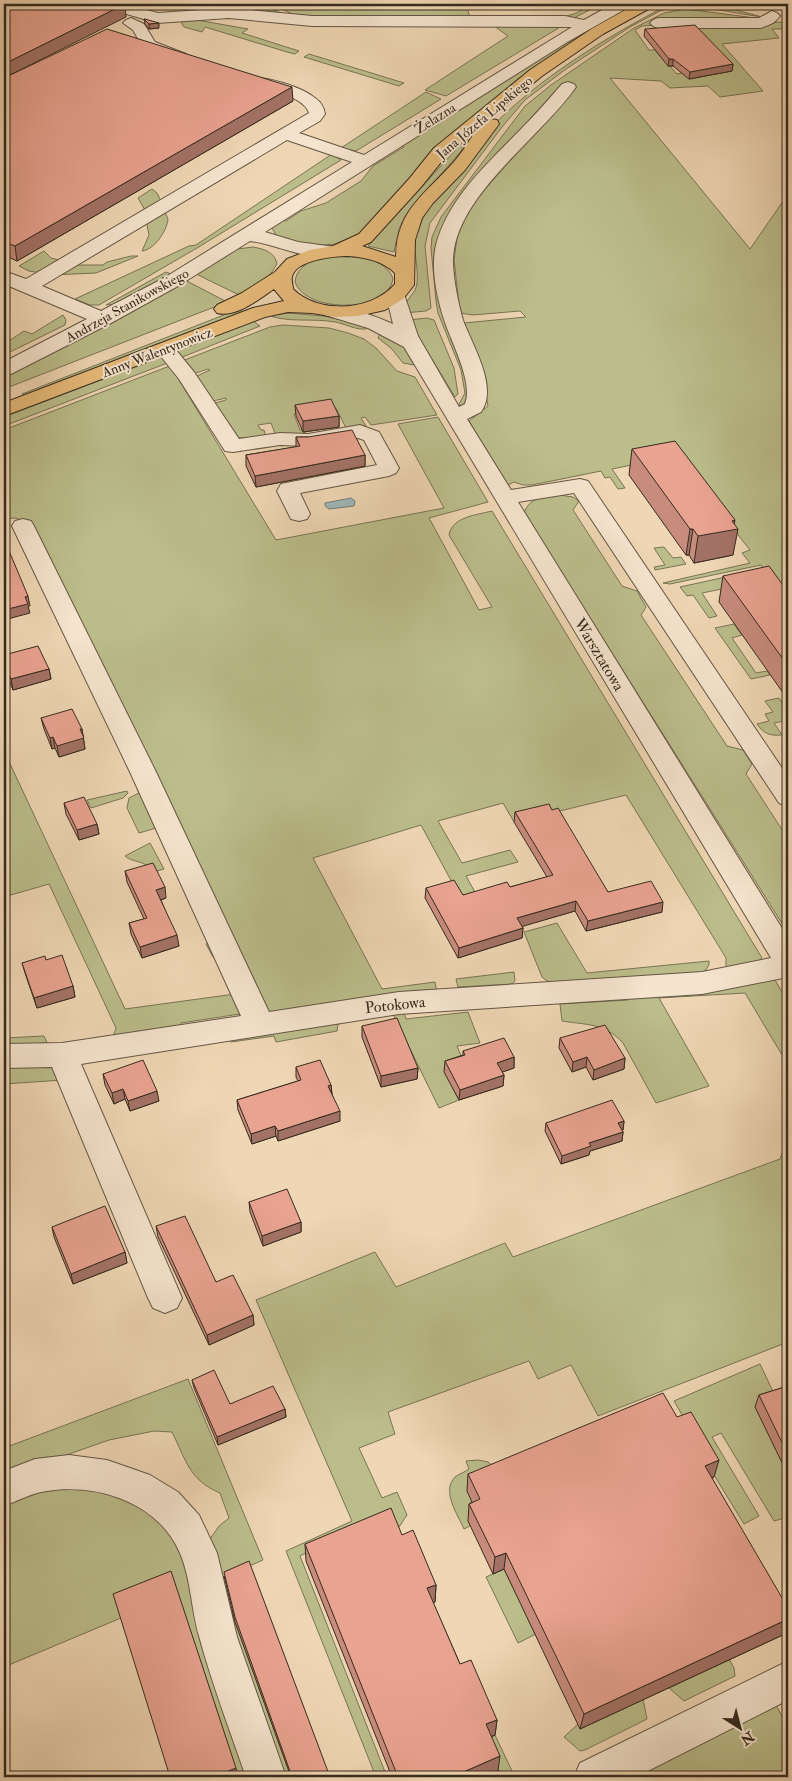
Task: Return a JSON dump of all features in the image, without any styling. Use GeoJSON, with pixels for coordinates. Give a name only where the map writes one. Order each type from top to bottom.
{"type":"FeatureCollection","features":[{"type":"Feature","properties":{"kind":"main road","name":"Jana Józefa Lipskiego"},"geometry":{"type":"LineString","coordinates":[[333,250],[366,238],[440,152],[536,73],[598,31],[647,4]]}},
{"type":"Feature","properties":{"kind":"main road","name":"Jana Józefa Lipskiego"},"geometry":{"type":"LineString","coordinates":[[396,295],[403,287],[406,237],[414,216],[425,200],[467,156],[482,132],[518,100],[563,65],[613,32],[664,4]]}},
{"type":"Feature","properties":{"kind":"main road","name":"Anny Walentynowicz"},"geometry":{"type":"LineString","coordinates":[[4,395],[230,307],[286,271],[304,257],[333,250]]}},
{"type":"Feature","properties":{"kind":"main road"},"geometry":{"type":"LineString","coordinates":[[333,250],[358,250],[385,257],[397,265],[404,274]]}},
{"type":"Feature","properties":{"kind":"main road"},"geometry":{"type":"LineString","coordinates":[[286,271],[282,283],[286,291],[294,299],[312,307],[332,311],[365,309],[380,305],[396,295]]}},
{"type":"Feature","properties":{"kind":"main road","name":"Anny Walentynowicz"},"geometry":{"type":"LineString","coordinates":[[4,410],[266,310],[288,306],[312,307]]}},
{"type":"Feature","properties":{"kind":"street"},"geometry":{"type":"LineString","coordinates":[[108,4],[162,18],[241,13],[303,20],[565,21],[586,25]]}},
{"type":"Feature","properties":{"kind":"street","name":"Żelazna"},"geometry":{"type":"LineString","coordinates":[[247,235],[586,25],[624,4]]}},
{"type":"Feature","properties":{"kind":"street"},"geometry":{"type":"LineString","coordinates":[[658,23],[760,23],[767,21],[763,13]]}},
{"type":"Feature","properties":{"kind":"street"},"geometry":{"type":"LineString","coordinates":[[116,30],[146,15]]}},
{"type":"Feature","properties":{"kind":"street"},"geometry":{"type":"LineString","coordinates":[[131,23],[139,26],[149,45]]}},
{"type":"Feature","properties":{"kind":"street"},"geometry":{"type":"LineString","coordinates":[[129,42],[149,45],[195,62]]}},
{"type":"Feature","properties":{"kind":"street"},"geometry":{"type":"LineString","coordinates":[[28,286],[317,114],[313,102],[303,97],[241,76]]}},
{"type":"Feature","properties":{"kind":"street"},"geometry":{"type":"LineString","coordinates":[[455,416],[474,408],[478,399],[472,367],[454,320],[450,300],[444,256],[449,234],[459,212],[487,177],[568,87]]}},
{"type":"Feature","properties":{"kind":"street"},"geometry":{"type":"LineString","coordinates":[[285,134],[366,161]]}},
{"type":"Feature","properties":{"kind":"street"},"geometry":{"type":"LineString","coordinates":[[247,235],[265,238],[295,248],[333,250]]}},
{"type":"Feature","properties":{"kind":"street"},"geometry":{"type":"LineString","coordinates":[[247,235],[252,240],[279,255],[286,271]]}},
{"type":"Feature","properties":{"kind":"street","name":"Andrzeja Stanikowskiego"},"geometry":{"type":"LineString","coordinates":[[4,370],[171,282],[247,235]]}},
{"type":"Feature","properties":{"kind":"street"},"geometry":{"type":"LineString","coordinates":[[4,277],[104,319]]}},
{"type":"Feature","properties":{"kind":"street","name":"Warsztatowa"},"geometry":{"type":"LineString","coordinates":[[396,295],[397,307],[414,346],[455,416],[788,962]]}},
{"type":"Feature","properties":{"kind":"street","name":"Warsztatowa"},"geometry":{"type":"LineString","coordinates":[[332,311],[381,326],[401,336],[414,346]]}},
{"type":"Feature","properties":{"kind":"street"},"geometry":{"type":"LineString","coordinates":[[165,348],[187,376],[233,446],[280,439],[308,440],[360,431],[372,436],[388,468],[289,489],[288,491],[299,514]]}},
{"type":"Feature","properties":{"kind":"street"},"geometry":{"type":"LineString","coordinates":[[505,498],[580,486],[788,798]]}},
{"type":"Feature","properties":{"kind":"street"},"geometry":{"type":"LineString","coordinates":[[23,526],[143,772],[260,1025]]}},
{"type":"Feature","properties":{"kind":"street","name":"Potokowa"},"geometry":{"type":"LineString","coordinates":[[4,1056],[62,1054],[260,1025],[399,1002],[702,983],[788,966]]}},
{"type":"Feature","properties":{"kind":"street"},"geometry":{"type":"LineString","coordinates":[[62,1054],[165,1298]]}},
{"type":"Feature","properties":{"kind":"street"},"geometry":{"type":"LineString","coordinates":[[4,1489],[15,1482],[41,1474],[72,1472],[100,1476],[145,1490],[168,1505],[194,1542],[218,1637],[266,1777]]}},
{"type":"Feature","properties":{"kind":"street"},"geometry":{"type":"LineString","coordinates":[[594,1777],[788,1680]]}},
{"type":"Feature","properties":{"kind":"green space"},"geometry":{"type":"Polygon","coordinates":[[[186,4],[260,4],[288,16],[265,13],[268,9],[226,6],[185,8],[186,4]]]}},
{"type":"Feature","properties":{"kind":"green space"},"geometry":{"type":"Polygon","coordinates":[[[270,4],[454,4],[467,8],[470,17],[562,17],[574,14],[591,6],[590,4],[601,4],[574,18],[329,19],[297,16],[270,4]]]}},
{"type":"Feature","properties":{"kind":"green space"},"geometry":{"type":"Polygon","coordinates":[[[635,4],[641,4],[614,19],[427,158],[359,234],[335,244],[307,246],[277,237],[272,228],[282,220],[286,221],[301,211],[326,203],[361,181],[373,166],[404,147],[401,146],[549,53],[635,4]]]}},
{"type":"Feature","properties":{"kind":"green space"},"geometry":{"type":"Polygon","coordinates":[[[670,4],[714,4],[762,17],[697,7],[671,8],[660,11],[630,27],[566,69],[525,100],[502,127],[430,223],[425,246],[431,308],[426,311],[404,313],[406,304],[415,291],[417,283],[415,242],[416,235],[427,210],[467,162],[487,132],[527,95],[573,60],[622,30],[670,4]]]}},
{"type":"Feature","properties":{"kind":"green space"},"geometry":{"type":"Polygon","coordinates":[[[686,9],[763,19],[642,26],[635,30],[649,50],[655,50],[677,74],[682,73],[689,79],[676,25],[768,25],[777,22],[788,23],[788,29],[772,29],[779,38],[722,44],[763,91],[720,97],[708,86],[670,88],[661,81],[610,78],[750,249],[788,194],[788,599],[732,587],[702,593],[717,616],[709,618],[693,595],[687,596],[680,587],[744,573],[767,573],[761,565],[670,584],[663,583],[750,563],[742,553],[750,550],[676,456],[612,469],[625,488],[618,489],[610,477],[605,478],[601,471],[532,485],[514,482],[508,485],[469,421],[488,406],[480,364],[464,323],[526,317],[520,311],[473,315],[460,313],[454,260],[459,224],[442,229],[472,399],[461,408],[459,404],[465,393],[461,370],[438,313],[431,248],[432,237],[441,217],[525,106],[551,85],[634,28],[664,13],[686,9]]]}},
{"type":"Feature","properties":{"kind":"green space"},"geometry":{"type":"Polygon","coordinates":[[[191,19],[248,29],[242,33],[299,51],[295,54],[287,52],[205,27],[202,32],[184,27],[181,22],[191,19]]]}},
{"type":"Feature","properties":{"kind":"green space"},"geometry":{"type":"Polygon","coordinates":[[[494,26],[562,26],[446,96],[425,90],[508,36],[494,26]]]}},
{"type":"Feature","properties":{"kind":"green space"},"geometry":{"type":"Polygon","coordinates":[[[309,54],[404,83],[399,86],[304,57],[309,54]]]}},
{"type":"Feature","properties":{"kind":"green space"},"geometry":{"type":"Polygon","coordinates":[[[426,92],[441,99],[356,151],[341,148],[426,92]]]}},
{"type":"Feature","properties":{"kind":"green space"},"geometry":{"type":"Polygon","coordinates":[[[470,134],[475,135],[405,216],[399,229],[394,252],[368,246],[470,134]]]}},
{"type":"Feature","properties":{"kind":"green space"},"geometry":{"type":"Polygon","coordinates":[[[332,154],[341,160],[99,305],[90,305],[75,299],[189,246],[196,245],[332,154]]]}},
{"type":"Feature","properties":{"kind":"green space"},"geometry":{"type":"Polygon","coordinates":[[[152,189],[157,193],[162,203],[146,212],[138,198],[152,189]]]}},
{"type":"Feature","properties":{"kind":"green space"},"geometry":{"type":"Polygon","coordinates":[[[164,210],[168,219],[162,234],[155,244],[142,251],[149,235],[146,220],[164,210]]]}},
{"type":"Feature","properties":{"kind":"green space"},"geometry":{"type":"Polygon","coordinates":[[[253,247],[265,250],[271,254],[277,264],[270,275],[239,295],[196,274],[237,249],[253,247]]]}},
{"type":"Feature","properties":{"kind":"green space"},"geometry":{"type":"Polygon","coordinates":[[[44,251],[51,258],[62,261],[41,273],[29,271],[19,266],[44,251]]]}},
{"type":"Feature","properties":{"kind":"green space"},"geometry":{"type":"Polygon","coordinates":[[[138,256],[96,273],[52,275],[70,265],[103,265],[107,262],[138,256]]]}},
{"type":"Feature","properties":{"kind":"green space"},"geometry":{"type":"Polygon","coordinates":[[[340,256],[363,258],[384,266],[393,278],[388,290],[378,298],[364,303],[347,305],[330,304],[315,300],[302,292],[295,282],[300,269],[319,259],[340,256]]]}},
{"type":"Feature","properties":{"kind":"green space"},"geometry":{"type":"Polygon","coordinates":[[[166,272],[171,274],[117,304],[106,305],[166,272]]]}},
{"type":"Feature","properties":{"kind":"green space"},"geometry":{"type":"Polygon","coordinates":[[[185,280],[227,302],[4,389],[4,377],[129,313],[185,280]]]}},
{"type":"Feature","properties":{"kind":"green space"},"geometry":{"type":"Polygon","coordinates":[[[239,309],[243,312],[26,396],[22,394],[239,309]]]}},
{"type":"Feature","properties":{"kind":"green space"},"geometry":{"type":"Polygon","coordinates":[[[290,313],[323,316],[373,326],[359,329],[335,322],[292,320],[268,315],[290,313]]]}},
{"type":"Feature","properties":{"kind":"green space"},"geometry":{"type":"Polygon","coordinates":[[[63,315],[66,320],[65,325],[4,355],[4,344],[24,331],[32,334],[63,315]]]}},
{"type":"Feature","properties":{"kind":"green space"},"geometry":{"type":"Polygon","coordinates":[[[427,318],[434,320],[454,368],[458,394],[455,397],[408,320],[427,318]]]}},
{"type":"Feature","properties":{"kind":"green space"},"geometry":{"type":"Polygon","coordinates":[[[253,321],[260,326],[180,358],[178,350],[253,321]]]}},
{"type":"Feature","properties":{"kind":"green space"},"geometry":{"type":"Polygon","coordinates":[[[283,325],[329,328],[364,339],[376,348],[397,371],[415,377],[437,415],[371,425],[365,417],[361,418],[366,426],[347,430],[336,408],[294,414],[300,430],[304,430],[307,436],[276,436],[271,423],[258,425],[261,430],[264,430],[266,437],[239,438],[215,403],[226,400],[226,398],[213,401],[197,376],[210,370],[190,375],[182,361],[270,327],[283,325]]]}},
{"type":"Feature","properties":{"kind":"green space"},"geometry":{"type":"Polygon","coordinates":[[[380,333],[402,344],[414,365],[403,363],[391,348],[378,338],[380,333]]]}},
{"type":"Feature","properties":{"kind":"green space"},"geometry":{"type":"Polygon","coordinates":[[[161,357],[170,362],[4,426],[4,417],[161,357]]]}},
{"type":"Feature","properties":{"kind":"green space"},"geometry":{"type":"Polygon","coordinates":[[[172,365],[179,380],[276,540],[444,508],[398,424],[438,417],[488,502],[429,518],[479,610],[492,607],[449,535],[451,529],[460,521],[492,511],[762,958],[759,962],[726,971],[726,958],[626,795],[514,822],[503,803],[438,821],[462,863],[510,850],[518,862],[466,876],[476,894],[461,899],[421,825],[313,858],[382,989],[435,982],[437,993],[270,1017],[24,521],[15,518],[4,519],[4,430],[172,365]]]}},
{"type":"Feature","properties":{"kind":"green space"},"geometry":{"type":"Polygon","coordinates":[[[559,495],[573,497],[579,501],[573,510],[622,586],[637,591],[646,607],[641,615],[727,746],[743,750],[752,764],[746,774],[788,839],[788,933],[524,513],[530,503],[538,499],[559,495]]]}},
{"type":"Feature","properties":{"kind":"green space"},"geometry":{"type":"Polygon","coordinates":[[[664,547],[673,558],[681,557],[686,564],[655,570],[654,567],[665,565],[654,548],[664,547]]]}},
{"type":"Feature","properties":{"kind":"green space"},"geometry":{"type":"Polygon","coordinates":[[[734,624],[742,635],[732,638],[756,673],[767,671],[770,675],[751,679],[715,628],[734,624]]]}},
{"type":"Feature","properties":{"kind":"green space"},"geometry":{"type":"Polygon","coordinates":[[[779,698],[788,711],[788,726],[784,721],[774,723],[782,735],[771,735],[762,730],[757,724],[769,721],[765,714],[773,712],[765,701],[779,698]]]}},
{"type":"Feature","properties":{"kind":"green space"},"geometry":{"type":"Polygon","coordinates":[[[4,751],[125,1009],[235,994],[218,959],[213,957],[206,944],[210,941],[161,840],[168,837],[240,994],[242,1001],[240,1014],[181,1023],[182,1030],[100,1043],[98,1039],[113,1037],[116,1028],[49,884],[4,897],[4,751]]]}},
{"type":"Feature","properties":{"kind":"green space"},"geometry":{"type":"Polygon","coordinates":[[[144,787],[163,826],[139,833],[127,808],[129,798],[139,793],[137,789],[144,787]]]}},
{"type":"Feature","properties":{"kind":"green space"},"geometry":{"type":"Polygon","coordinates":[[[127,791],[128,793],[123,798],[91,808],[87,800],[127,791]]]}},
{"type":"Feature","properties":{"kind":"green space"},"geometry":{"type":"Polygon","coordinates":[[[150,843],[164,869],[154,872],[142,863],[125,856],[150,843]]]}},
{"type":"Feature","properties":{"kind":"green space"},"geometry":{"type":"Polygon","coordinates":[[[557,923],[587,973],[709,961],[709,965],[703,974],[553,985],[542,977],[524,932],[557,923]]]}},
{"type":"Feature","properties":{"kind":"green space"},"geometry":{"type":"Polygon","coordinates":[[[514,972],[515,981],[512,984],[458,987],[456,979],[514,972]]]}},
{"type":"Feature","properties":{"kind":"green space"},"geometry":{"type":"Polygon","coordinates":[[[775,980],[788,1002],[788,1065],[745,993],[659,998],[709,1086],[656,1103],[623,1043],[616,1036],[602,1028],[588,1024],[562,1021],[560,1004],[628,1000],[628,998],[775,980]]]}},
{"type":"Feature","properties":{"kind":"green space"},"geometry":{"type":"Polygon","coordinates":[[[403,1009],[406,1019],[468,1012],[480,1043],[457,1046],[465,1065],[445,1072],[459,1100],[439,1108],[393,1014],[403,1009]]]}},
{"type":"Feature","properties":{"kind":"green space"},"geometry":{"type":"Polygon","coordinates":[[[341,1019],[343,1023],[338,1024],[337,1031],[276,1042],[274,1036],[231,1042],[231,1039],[341,1019]]]}},
{"type":"Feature","properties":{"kind":"green space"},"geometry":{"type":"Polygon","coordinates":[[[44,1036],[49,1047],[4,1048],[4,1038],[44,1036]]]}},
{"type":"Feature","properties":{"kind":"green space"},"geometry":{"type":"Polygon","coordinates":[[[54,1062],[63,1080],[4,1084],[4,1066],[54,1062]]]}},
{"type":"Feature","properties":{"kind":"green space"},"geometry":{"type":"Polygon","coordinates":[[[788,1135],[788,1342],[598,1416],[571,1365],[538,1379],[529,1361],[388,1412],[395,1434],[359,1448],[382,1498],[397,1492],[407,1515],[399,1527],[310,1551],[300,1556],[387,1777],[376,1777],[286,1551],[352,1521],[256,1300],[375,1252],[396,1287],[505,1243],[513,1257],[780,1159],[788,1135]]]}},
{"type":"Feature","properties":{"kind":"green space"},"geometry":{"type":"Polygon","coordinates":[[[760,1364],[777,1400],[788,1475],[788,1517],[774,1521],[721,1433],[712,1437],[759,1516],[744,1524],[695,1444],[698,1442],[674,1401],[760,1364]]]}},
{"type":"Feature","properties":{"kind":"green space"},"geometry":{"type":"Polygon","coordinates":[[[188,1379],[263,1560],[220,1579],[291,1777],[277,1777],[246,1698],[210,1539],[219,1526],[229,1518],[220,1493],[201,1482],[195,1475],[185,1460],[172,1432],[154,1431],[109,1440],[4,1477],[4,1448],[188,1379]]]}},
{"type":"Feature","properties":{"kind":"green space"},"geometry":{"type":"Polygon","coordinates":[[[478,1460],[488,1462],[494,1467],[481,1511],[477,1519],[464,1529],[450,1496],[451,1483],[455,1477],[469,1469],[466,1461],[478,1460]]]}},
{"type":"Feature","properties":{"kind":"green space"},"geometry":{"type":"Polygon","coordinates":[[[75,1486],[129,1499],[161,1522],[173,1539],[183,1558],[253,1777],[238,1777],[121,1618],[4,1667],[4,1498],[25,1487],[75,1486]]]}},
{"type":"Feature","properties":{"kind":"green space"},"geometry":{"type":"Polygon","coordinates":[[[504,1569],[536,1634],[518,1643],[486,1577],[504,1569]]]}},
{"type":"Feature","properties":{"kind":"green space"},"geometry":{"type":"Polygon","coordinates":[[[729,1659],[734,1668],[735,1676],[684,1701],[669,1688],[729,1659]]]}},
{"type":"Feature","properties":{"kind":"green space"},"geometry":{"type":"Polygon","coordinates":[[[643,1699],[647,1719],[585,1750],[580,1751],[564,1737],[578,1724],[643,1699]]]}},
{"type":"Feature","properties":{"kind":"green space"},"geometry":{"type":"Polygon","coordinates":[[[776,1705],[784,1720],[788,1718],[788,1777],[630,1777],[776,1705]]]}},
{"type":"Feature","properties":{"kind":"green space"},"geometry":{"type":"Polygon","coordinates":[[[495,1735],[513,1773],[513,1777],[484,1777],[484,1739],[495,1735]]]}},
{"type":"Feature","properties":{"kind":"water"},"geometry":{"type":"Polygon","coordinates":[[[351,498],[355,501],[354,506],[329,509],[325,506],[325,503],[351,498]]]}},
{"type":"Feature","properties":{"kind":"building"},"geometry":{"type":"Polygon","coordinates":[[[4,4],[125,4],[4,64],[4,4]]]}},
{"type":"Feature","properties":{"kind":"building"},"geometry":{"type":"Polygon","coordinates":[[[145,19],[159,23],[149,24],[145,19]]]}},
{"type":"Feature","properties":{"kind":"building"},"geometry":{"type":"Polygon","coordinates":[[[695,25],[733,64],[690,72],[673,59],[669,59],[645,29],[695,25]]]}},
{"type":"Feature","properties":{"kind":"building"},"geometry":{"type":"Polygon","coordinates":[[[107,29],[292,87],[15,246],[4,242],[4,78],[107,29]]]}},
{"type":"Feature","properties":{"kind":"building"},"geometry":{"type":"Polygon","coordinates":[[[331,399],[339,416],[303,421],[295,405],[331,399]]]}},
{"type":"Feature","properties":{"kind":"building"},"geometry":{"type":"Polygon","coordinates":[[[352,430],[365,455],[255,476],[246,455],[300,446],[296,437],[352,430]]]}},
{"type":"Feature","properties":{"kind":"building"},"geometry":{"type":"Polygon","coordinates":[[[675,441],[735,520],[732,521],[738,529],[698,536],[693,529],[690,529],[632,449],[675,441]]]}},
{"type":"Feature","properties":{"kind":"building"},"geometry":{"type":"Polygon","coordinates":[[[4,539],[28,596],[25,597],[28,604],[4,610],[4,539]]]}},
{"type":"Feature","properties":{"kind":"building"},"geometry":{"type":"Polygon","coordinates":[[[769,566],[788,592],[788,666],[723,576],[769,566]]]}},
{"type":"Feature","properties":{"kind":"building"},"geometry":{"type":"Polygon","coordinates":[[[38,646],[49,669],[11,679],[4,663],[4,655],[38,646]]]}},
{"type":"Feature","properties":{"kind":"building"},"geometry":{"type":"Polygon","coordinates":[[[72,709],[82,729],[80,729],[84,738],[57,746],[53,737],[50,738],[41,718],[72,709]]]}},
{"type":"Feature","properties":{"kind":"building"},"geometry":{"type":"Polygon","coordinates":[[[84,797],[97,824],[77,830],[64,803],[84,797]]]}},
{"type":"Feature","properties":{"kind":"building"},"geometry":{"type":"Polygon","coordinates":[[[549,804],[552,810],[558,808],[608,892],[651,881],[663,902],[588,921],[576,901],[517,918],[523,928],[459,948],[426,888],[454,880],[463,895],[507,882],[510,887],[553,875],[515,812],[549,804]]]}},
{"type":"Feature","properties":{"kind":"building"},"geometry":{"type":"Polygon","coordinates":[[[153,863],[165,887],[156,890],[177,935],[140,947],[129,923],[147,918],[125,871],[153,863]]]}},
{"type":"Feature","properties":{"kind":"building"},"geometry":{"type":"Polygon","coordinates":[[[62,955],[73,986],[34,998],[22,963],[45,956],[46,960],[62,955]]]}},
{"type":"Feature","properties":{"kind":"building"},"geometry":{"type":"Polygon","coordinates":[[[397,1018],[418,1068],[381,1076],[362,1026],[397,1018]]]}},
{"type":"Feature","properties":{"kind":"building"},"geometry":{"type":"Polygon","coordinates":[[[605,1025],[625,1058],[594,1070],[587,1057],[573,1062],[560,1038],[605,1025]]]}},
{"type":"Feature","properties":{"kind":"building"},"geometry":{"type":"Polygon","coordinates":[[[504,1038],[514,1057],[497,1063],[504,1075],[460,1090],[445,1061],[465,1055],[463,1051],[504,1038]]]}},
{"type":"Feature","properties":{"kind":"building"},"geometry":{"type":"Polygon","coordinates":[[[143,1060],[157,1091],[128,1101],[123,1089],[112,1093],[103,1074],[143,1060]]]}},
{"type":"Feature","properties":{"kind":"building"},"geometry":{"type":"Polygon","coordinates":[[[320,1060],[331,1085],[328,1086],[340,1111],[278,1131],[275,1126],[251,1134],[237,1100],[301,1080],[296,1067],[320,1060]]]}},
{"type":"Feature","properties":{"kind":"building"},"geometry":{"type":"Polygon","coordinates":[[[612,1100],[624,1121],[618,1123],[623,1132],[589,1143],[591,1146],[562,1156],[546,1123],[612,1100]]]}},
{"type":"Feature","properties":{"kind":"building"},"geometry":{"type":"Polygon","coordinates":[[[287,1189],[301,1222],[262,1236],[249,1202],[287,1189]]]}},
{"type":"Feature","properties":{"kind":"building"},"geometry":{"type":"Polygon","coordinates":[[[105,1206],[125,1252],[71,1274],[52,1227],[105,1206]]]}},
{"type":"Feature","properties":{"kind":"building"},"geometry":{"type":"Polygon","coordinates":[[[185,1216],[216,1282],[233,1275],[253,1315],[207,1335],[156,1226],[185,1216]]]}},
{"type":"Feature","properties":{"kind":"building"},"geometry":{"type":"Polygon","coordinates":[[[214,1370],[230,1404],[273,1386],[285,1409],[217,1437],[192,1380],[214,1370]]]}},
{"type":"Feature","properties":{"kind":"building"},"geometry":{"type":"Polygon","coordinates":[[[788,1386],[788,1455],[759,1395],[788,1386]]]}},
{"type":"Feature","properties":{"kind":"building"},"geometry":{"type":"Polygon","coordinates":[[[663,1393],[677,1417],[691,1412],[719,1460],[705,1466],[788,1608],[788,1619],[584,1714],[506,1553],[495,1557],[469,1504],[480,1499],[468,1474],[663,1393]]]}},
{"type":"Feature","properties":{"kind":"building"},"geometry":{"type":"Polygon","coordinates":[[[391,1508],[402,1535],[413,1530],[436,1585],[427,1588],[460,1664],[471,1660],[497,1720],[486,1724],[500,1756],[452,1777],[398,1777],[305,1544],[391,1508]]]}},
{"type":"Feature","properties":{"kind":"building"},"geometry":{"type":"Polygon","coordinates":[[[249,1561],[330,1777],[292,1777],[235,1617],[224,1572],[249,1561]]]}},
{"type":"Feature","properties":{"kind":"building"},"geometry":{"type":"Polygon","coordinates":[[[171,1571],[236,1768],[213,1777],[170,1777],[113,1594],[171,1571]]]}}]}
